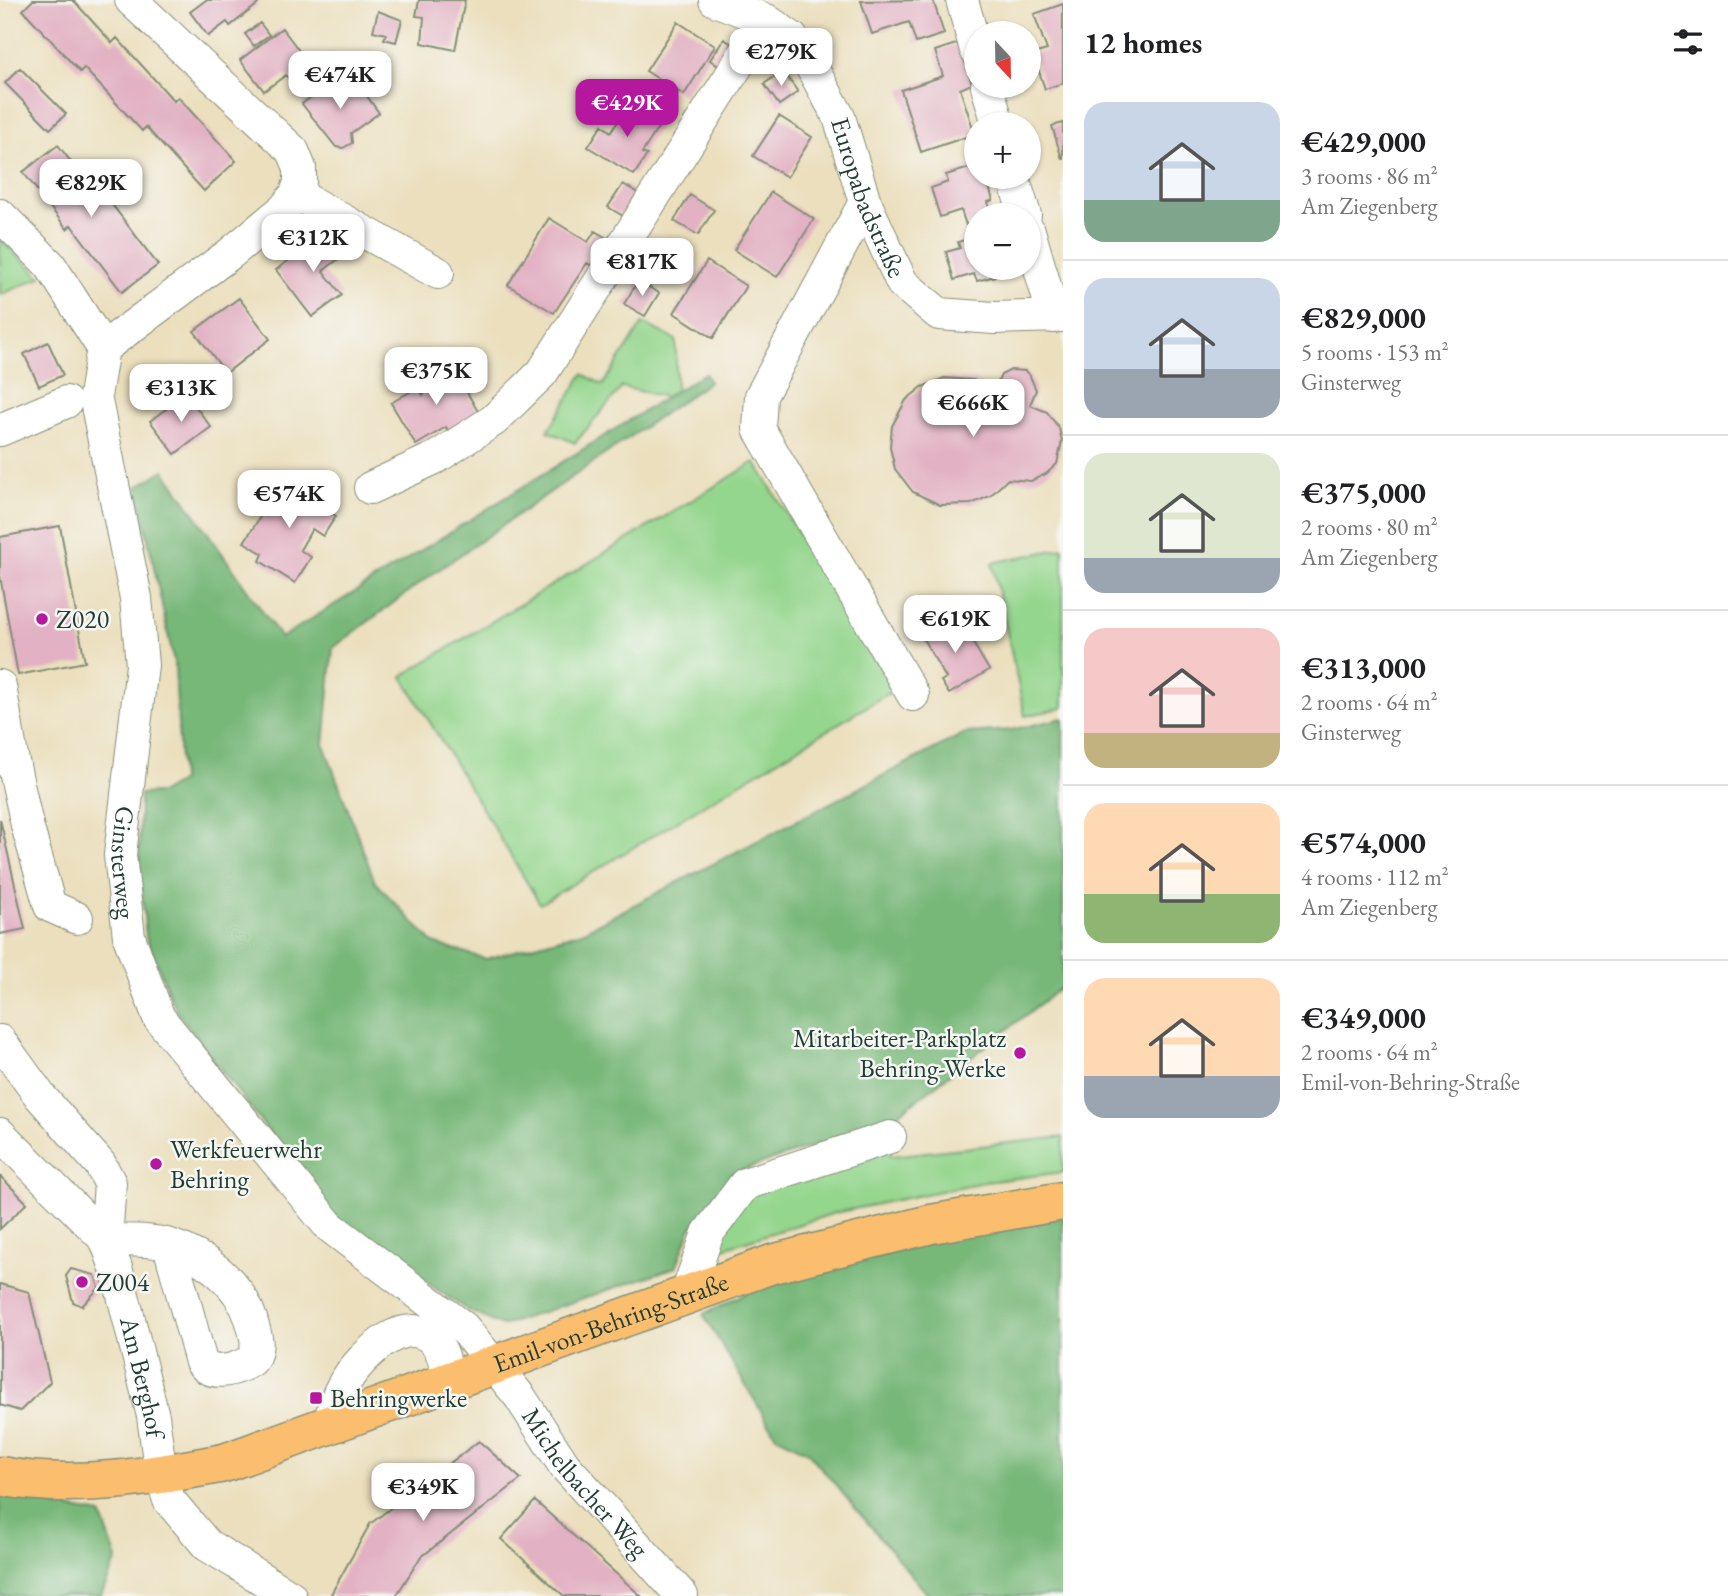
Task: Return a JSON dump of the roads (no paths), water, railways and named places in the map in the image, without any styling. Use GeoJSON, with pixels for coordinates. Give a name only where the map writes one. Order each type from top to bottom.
{"type":"FeatureCollection","features":[{"type":"Feature","properties":{"kind":"main road","name":"Emil-von-Behring-Straße"},"geometry":{"type":"LineString","coordinates":[[0,1476],[60,1482],[161,1475],[224,1463],[328,1428],[687,1293],[772,1264],[931,1224],[1063,1201]]}},
{"type":"Feature","properties":{"kind":"street"},"geometry":{"type":"LineString","coordinates":[[0,215],[50,265],[103,348],[231,254],[285,208],[296,194],[300,168],[293,151],[131,0]]}},
{"type":"Feature","properties":{"kind":"street","name":"Europabadstraße"},"geometry":{"type":"LineString","coordinates":[[715,0],[766,20],[792,38],[839,117],[864,202],[902,283],[939,314],[994,318],[1058,316]]}},
{"type":"Feature","properties":{"kind":"street"},"geometry":{"type":"LineString","coordinates":[[962,0],[968,21]]}},
{"type":"Feature","properties":{"kind":"street"},"geometry":{"type":"LineString","coordinates":[[370,488],[436,457],[494,420],[542,373],[766,20]]}},
{"type":"Feature","properties":{"kind":"street"},"geometry":{"type":"LineString","coordinates":[[296,194],[438,273]]}},
{"type":"Feature","properties":{"kind":"street"},"geometry":{"type":"LineString","coordinates":[[864,202],[761,396],[758,429],[913,695]]}},
{"type":"Feature","properties":{"kind":"street"},"geometry":{"type":"LineString","coordinates":[[1041,266],[1058,316]]}},
{"type":"Feature","properties":{"kind":"street","name":"Ginsterweg"},"geometry":{"type":"LineString","coordinates":[[103,348],[95,396],[136,598],[142,665],[120,855],[129,937],[159,1018],[329,1226],[464,1328],[494,1366]]}},
{"type":"Feature","properties":{"kind":"street"},"geometry":{"type":"LineString","coordinates":[[0,430],[66,402]]}},
{"type":"Feature","properties":{"kind":"street"},"geometry":{"type":"LineString","coordinates":[[0,686],[6,758],[50,906],[77,918]]}},
{"type":"Feature","properties":{"kind":"street","name":"Am Berghof"},"geometry":{"type":"LineString","coordinates":[[0,1041],[40,1096],[100,1164],[110,1183],[106,1240],[117,1271],[153,1416],[161,1475],[169,1500],[207,1545],[290,1596]]}},
{"type":"Feature","properties":{"kind":"street","name":"Am Berghof"},"geometry":{"type":"LineString","coordinates":[[0,1133],[106,1240]]}},
{"type":"Feature","properties":{"kind":"street"},"geometry":{"type":"LineString","coordinates":[[687,1293],[708,1233],[745,1184],[890,1137]]}},
{"type":"Feature","properties":{"kind":"street"},"geometry":{"type":"LineString","coordinates":[[106,1240],[169,1245]]}},
{"type":"Feature","properties":{"kind":"street"},"geometry":{"type":"LineString","coordinates":[[328,1428],[345,1382],[379,1346],[402,1329],[415,1331],[437,1345],[449,1382]]}},
{"type":"Feature","properties":{"kind":"street","name":"Michelbacher Weg"},"geometry":{"type":"LineString","coordinates":[[494,1366],[520,1397],[564,1465],[681,1596]]}},
{"type":"Feature","properties":{"kind":"place","name":"Z020"},"geometry":{"type":"Point","coordinates":[42,619]}},
{"type":"Feature","properties":{"kind":"place","name":"Mitarbeiter-Parkplatz Behring-Werke"},"geometry":{"type":"Point","coordinates":[1020,1053]}},
{"type":"Feature","properties":{"kind":"place","name":"Werkfeuerwehr Behring"},"geometry":{"type":"Point","coordinates":[156,1164]}},
{"type":"Feature","properties":{"kind":"place","name":"Z004"},"geometry":{"type":"Point","coordinates":[82,1282]}},
{"type":"Feature","properties":{"kind":"place","name":"Behringwerke"},"geometry":{"type":"Point","coordinates":[316,1398]}}]}
